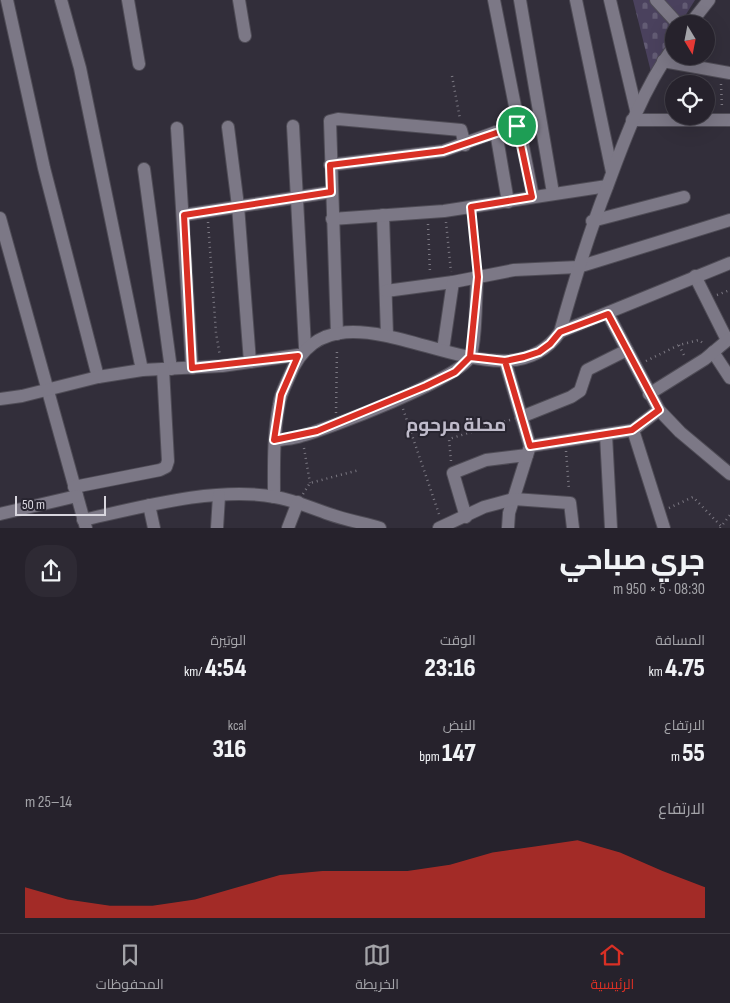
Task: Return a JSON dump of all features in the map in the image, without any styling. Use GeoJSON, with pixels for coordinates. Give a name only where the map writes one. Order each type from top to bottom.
{"type":"FeatureCollection","features":[{"type":"Feature","properties":{"kind":"street"},"geometry":{"type":"LineString","coordinates":[[7,0],[44,168],[98,378]]}},
{"type":"Feature","properties":{"kind":"street"},"geometry":{"type":"LineString","coordinates":[[61,0],[80,68],[142,370]]}},
{"type":"Feature","properties":{"kind":"street"},"geometry":{"type":"LineString","coordinates":[[128,0],[139,64]]}},
{"type":"Feature","properties":{"kind":"street"},"geometry":{"type":"LineString","coordinates":[[239,0],[245,36]]}},
{"type":"Feature","properties":{"kind":"street"},"geometry":{"type":"LineString","coordinates":[[494,0],[532,197]]}},
{"type":"Feature","properties":{"kind":"street"},"geometry":{"type":"LineString","coordinates":[[520,0],[540,104],[540,122],[553,194]]}},
{"type":"Feature","properties":{"kind":"street"},"geometry":{"type":"LineString","coordinates":[[576,0],[612,172]]}},
{"type":"Feature","properties":{"kind":"street"},"geometry":{"type":"LineString","coordinates":[[610,0],[634,115]]}},
{"type":"Feature","properties":{"kind":"street"},"geometry":{"type":"LineString","coordinates":[[656,0],[670,15]]}},
{"type":"Feature","properties":{"kind":"street"},"geometry":{"type":"LineString","coordinates":[[697,15],[709,0]]}},
{"type":"Feature","properties":{"kind":"street"},"geometry":{"type":"LineString","coordinates":[[0,399],[142,370],[222,366],[250,362],[302,351],[320,339],[349,332],[387,335],[470,357],[505,361],[539,352],[550,344],[560,332],[592,221],[634,115],[665,57]]}},
{"type":"Feature","properties":{"kind":"street"},"geometry":{"type":"LineString","coordinates":[[663,60],[725,72]]}},
{"type":"Feature","properties":{"kind":"street"},"geometry":{"type":"LineString","coordinates":[[634,115],[726,120]]}},
{"type":"Feature","properties":{"kind":"street"},"geometry":{"type":"LineString","coordinates":[[337,334],[329,124],[334,119],[461,130],[465,145]]}},
{"type":"Feature","properties":{"kind":"street"},"geometry":{"type":"LineString","coordinates":[[330,165],[443,151],[465,145],[496,132],[540,122]]}},
{"type":"Feature","properties":{"kind":"street"},"geometry":{"type":"LineString","coordinates":[[274,497],[274,440],[281,395],[302,351],[298,198],[293,126]]}},
{"type":"Feature","properties":{"kind":"street"},"geometry":{"type":"LineString","coordinates":[[228,127],[238,206],[250,362]]}},
{"type":"Feature","properties":{"kind":"street"},"geometry":{"type":"LineString","coordinates":[[177,128],[184,215],[192,368]]}},
{"type":"Feature","properties":{"kind":"street"},"geometry":{"type":"LineString","coordinates":[[496,132],[508,202]]}},
{"type":"Feature","properties":{"kind":"street"},"geometry":{"type":"LineString","coordinates":[[0,514],[166,467],[168,461],[167,369],[144,168]]}},
{"type":"Feature","properties":{"kind":"street"},"geometry":{"type":"LineString","coordinates":[[332,219],[444,211],[607,186]]}},
{"type":"Feature","properties":{"kind":"street"},"geometry":{"type":"LineString","coordinates":[[184,215],[207,213],[238,206],[331,192]]}},
{"type":"Feature","properties":{"kind":"street"},"geometry":{"type":"LineString","coordinates":[[592,221],[684,197]]}},
{"type":"Feature","properties":{"kind":"street"},"geometry":{"type":"LineString","coordinates":[[383,215],[387,335]]}},
{"type":"Feature","properties":{"kind":"street"},"geometry":{"type":"LineString","coordinates":[[0,218],[46,391],[85,524],[149,505],[219,496],[257,494],[298,502],[330,515],[380,528]]}},
{"type":"Feature","properties":{"kind":"street"},"geometry":{"type":"LineString","coordinates":[[386,291],[452,282],[514,270],[578,267],[730,220]]}},
{"type":"Feature","properties":{"kind":"street"},"geometry":{"type":"LineString","coordinates":[[560,332],[730,263]]}},
{"type":"Feature","properties":{"kind":"street"},"geometry":{"type":"LineString","coordinates":[[649,394],[705,359],[729,339],[695,276]]}},
{"type":"Feature","properties":{"kind":"street"},"geometry":{"type":"LineString","coordinates":[[274,440],[301,436],[335,424],[399,398],[455,372],[470,357],[478,277]]}},
{"type":"Feature","properties":{"kind":"street"},"geometry":{"type":"LineString","coordinates":[[443,350],[452,282]]}},
{"type":"Feature","properties":{"kind":"street"},"geometry":{"type":"LineString","coordinates":[[608,314],[659,410],[680,432],[730,474]]}},
{"type":"Feature","properties":{"kind":"street"},"geometry":{"type":"LineString","coordinates":[[522,416],[572,398],[580,390],[587,370],[627,350]]}},
{"type":"Feature","properties":{"kind":"street"},"geometry":{"type":"LineString","coordinates":[[713,352],[730,378]]}},
{"type":"Feature","properties":{"kind":"street"},"geometry":{"type":"LineString","coordinates":[[505,361],[522,416],[528,450],[514,498],[508,528]]}},
{"type":"Feature","properties":{"kind":"street"},"geometry":{"type":"LineString","coordinates":[[466,517],[453,473],[486,460],[565,442],[632,430],[659,410]]}},
{"type":"Feature","properties":{"kind":"street"},"geometry":{"type":"LineString","coordinates":[[632,430],[664,528]]}},
{"type":"Feature","properties":{"kind":"street"},"geometry":{"type":"LineString","coordinates":[[606,435],[610,528]]}},
{"type":"Feature","properties":{"kind":"street"},"geometry":{"type":"LineString","coordinates":[[217,528],[219,496]]}},
{"type":"Feature","properties":{"kind":"street"},"geometry":{"type":"LineString","coordinates":[[441,527],[494,503],[514,498],[570,503],[572,528]]}},
{"type":"Feature","properties":{"kind":"street"},"geometry":{"type":"LineString","coordinates":[[288,528],[298,502]]}},
{"type":"Feature","properties":{"kind":"street"},"geometry":{"type":"LineString","coordinates":[[149,505],[154,528]]}},
{"type":"Feature","properties":{"kind":"street"},"geometry":{"type":"LineString","coordinates":[[330,515],[331,528]]}},
{"type":"Feature","properties":{"kind":"path"},"geometry":{"type":"LineString","coordinates":[[725,72],[726,120]]}},
{"type":"Feature","properties":{"kind":"path"},"geometry":{"type":"LineString","coordinates":[[452,76],[461,130]]}},
{"type":"Feature","properties":{"kind":"path"},"geometry":{"type":"LineString","coordinates":[[471,207],[478,277]]}},
{"type":"Feature","properties":{"kind":"path"},"geometry":{"type":"LineString","coordinates":[[444,211],[452,282]]}},
{"type":"Feature","properties":{"kind":"path"},"geometry":{"type":"LineString","coordinates":[[207,213],[216,333],[222,366]]}},
{"type":"Feature","properties":{"kind":"path"},"geometry":{"type":"LineString","coordinates":[[427,213],[430,285]]}},
{"type":"Feature","properties":{"kind":"path"},"geometry":{"type":"LineString","coordinates":[[335,424],[337,334]]}},
{"type":"Feature","properties":{"kind":"path"},"geometry":{"type":"LineString","coordinates":[[635,366],[678,345],[699,340],[713,352]]}},
{"type":"Feature","properties":{"kind":"path"},"geometry":{"type":"LineString","coordinates":[[399,398],[441,527]]}},
{"type":"Feature","properties":{"kind":"path"},"geometry":{"type":"LineString","coordinates":[[453,473],[449,439],[522,416]]}},
{"type":"Feature","properties":{"kind":"path"},"geometry":{"type":"LineString","coordinates":[[301,436],[310,483],[359,470]]}},
{"type":"Feature","properties":{"kind":"path"},"geometry":{"type":"LineString","coordinates":[[565,442],[570,503]]}},
{"type":"Feature","properties":{"kind":"path"},"geometry":{"type":"LineString","coordinates":[[660,512],[694,498],[720,527],[730,515]]}},
{"type":"Feature","properties":{"kind":"green space"},"geometry":{"type":"Polygon","coordinates":[[[633,0],[695,0],[686,15],[665,15],[665,52],[652,76],[633,0]]]}},
{"type":"Feature","properties":{"kind":"district","name":"محلة مرحوم"},"geometry":{"type":"Point","coordinates":[456,424]}},
{"type":"Feature","properties":{"kind":"route"},"geometry":{"type":"LineString","coordinates":[[517,126],[443,151],[330,165],[331,192],[238,206],[207,213],[184,215],[192,368],[298,356],[281,395],[274,440],[290,439],[317,431],[442,380],[461,368],[470,357],[505,361],[524,357],[539,352],[550,344],[560,332],[608,314],[659,410],[632,430],[530,446],[505,361],[488,360],[470,357],[478,277],[471,207],[532,197],[517,126]]}}]}
